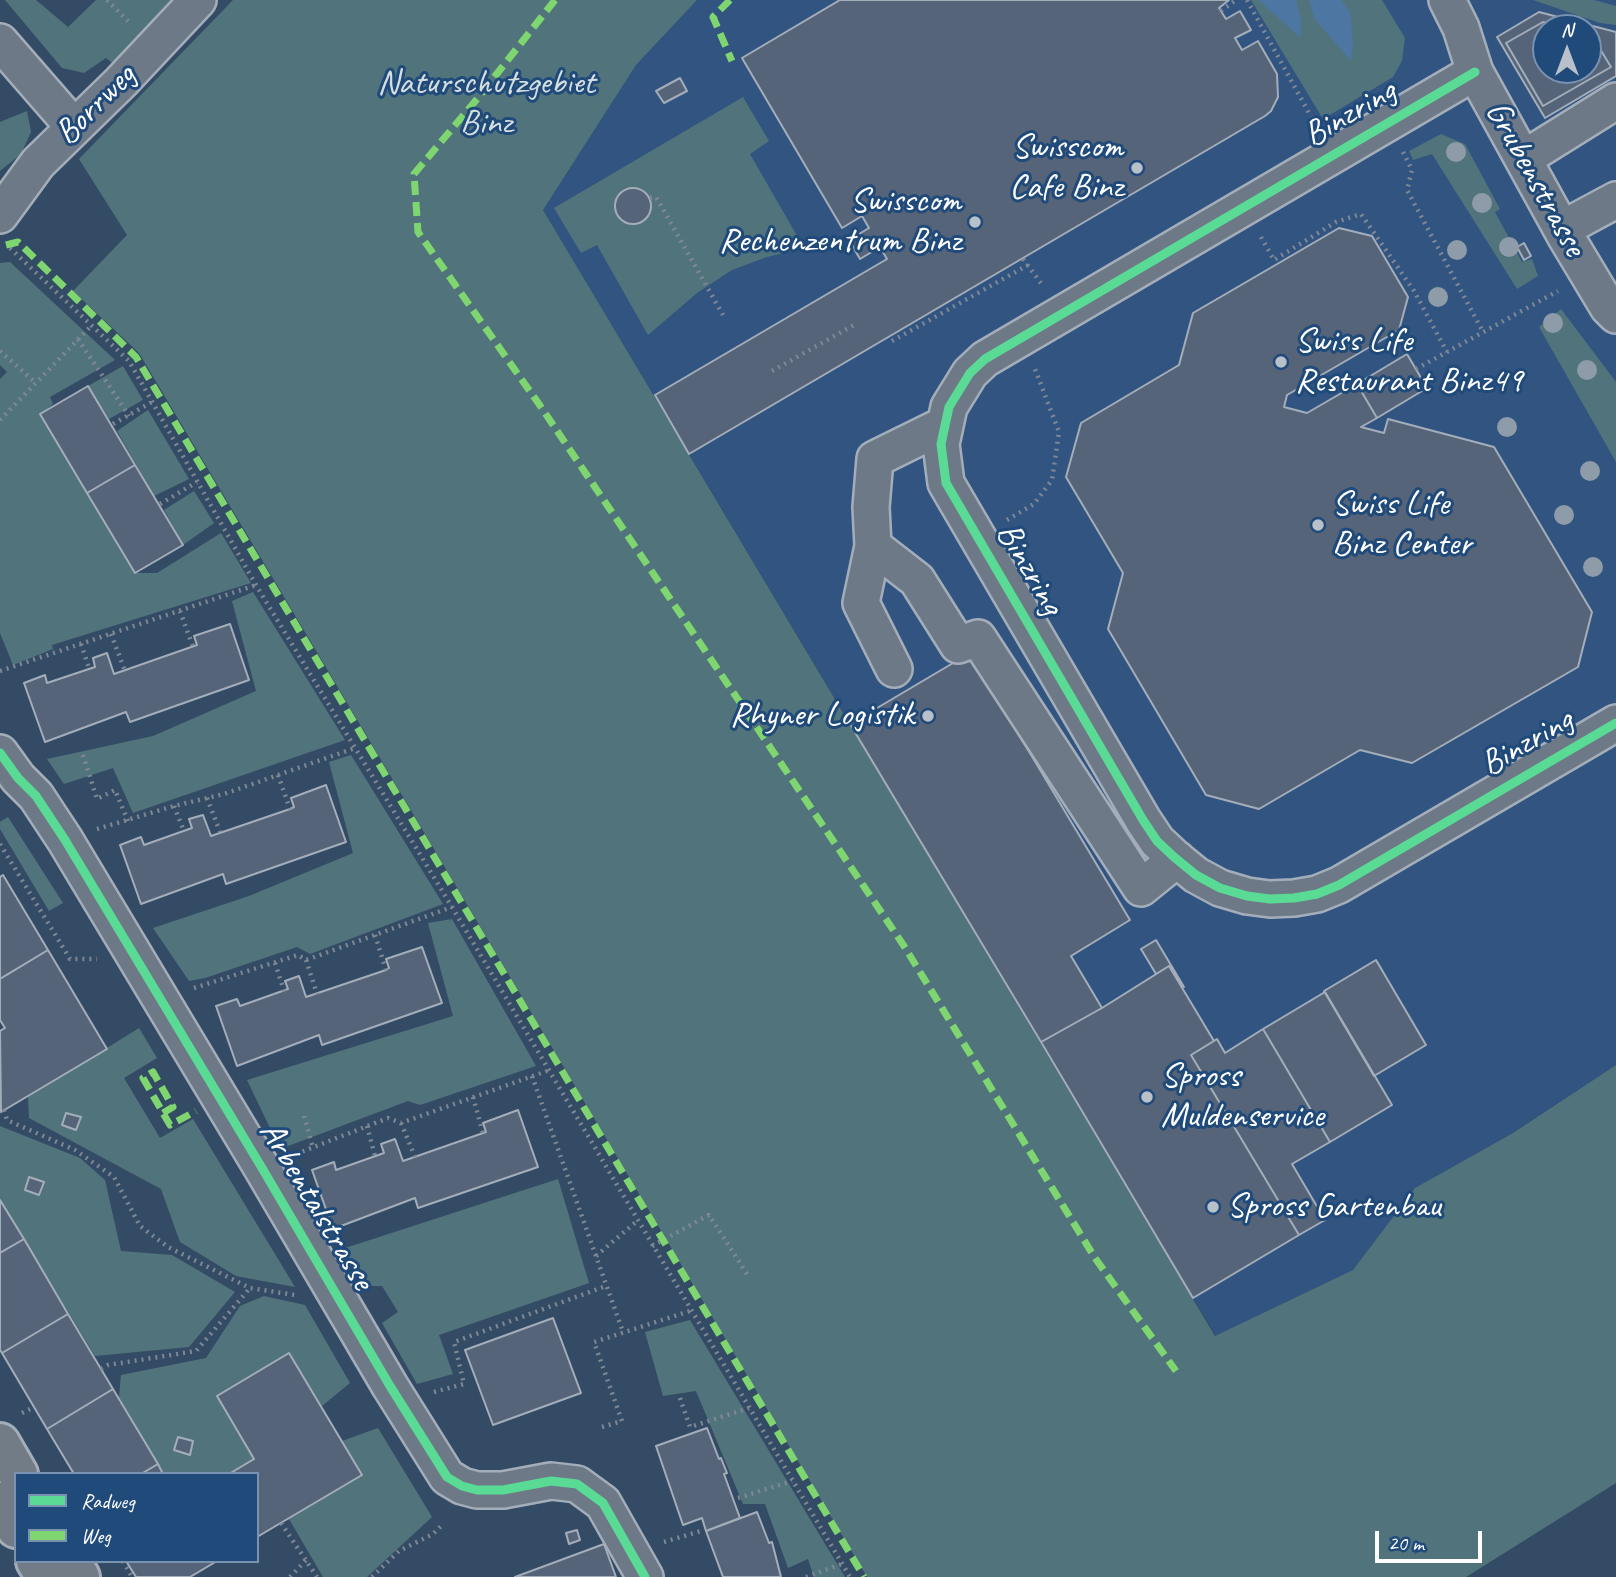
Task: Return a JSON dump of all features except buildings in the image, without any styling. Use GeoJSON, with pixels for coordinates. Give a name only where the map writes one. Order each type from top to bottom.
{"type":"FeatureCollection","features":[{"type":"Feature","properties":{"kind":"main road"},"geometry":{"type":"LineString","coordinates":[[11,1429],[19,1472]]}},
{"type":"Feature","properties":{"kind":"main road"},"geometry":{"type":"LineString","coordinates":[[0,1502],[14,1525]]}},
{"type":"Feature","properties":{"kind":"street","name":"Borrweg"},"geometry":{"type":"LineString","coordinates":[[3,224],[38,163],[121,82],[198,0]]}},
{"type":"Feature","properties":{"kind":"street","name":"Grubenstrasse"},"geometry":{"type":"LineString","coordinates":[[1447,0],[1461,28],[1475,72],[1562,229],[1608,307],[1616,315]]}},
{"type":"Feature","properties":{"kind":"street"},"geometry":{"type":"LineString","coordinates":[[0,42],[75,127]]}},
{"type":"Feature","properties":{"kind":"street","name":"Binzring"},"geometry":{"type":"LineString","coordinates":[[1475,72],[1002,348],[970,373],[955,396],[944,425],[942,464],[946,483],[1157,841],[1196,875],[1247,896],[1294,898],[1317,894],[1339,885],[1616,723]]}},
{"type":"Feature","properties":{"kind":"street"},"geometry":{"type":"LineString","coordinates":[[1523,159],[1616,101]]}},
{"type":"Feature","properties":{"kind":"street"},"geometry":{"type":"LineString","coordinates":[[1562,229],[1616,200]]}},
{"type":"Feature","properties":{"kind":"street"},"geometry":{"type":"LineString","coordinates":[[894,669],[861,603],[873,546],[871,507],[875,459],[944,425]]}},
{"type":"Feature","properties":{"kind":"street"},"geometry":{"type":"LineString","coordinates":[[873,546],[917,580],[958,645],[978,638],[1141,888],[1177,859]]}},
{"type":"Feature","properties":{"kind":"street","name":"Arbentalstrasse"},"geometry":{"type":"LineString","coordinates":[[0,753],[18,778],[37,796],[72,852],[447,1477],[462,1486],[477,1490],[503,1490],[551,1481],[577,1484],[603,1503],[645,1577]]}},
{"type":"Feature","properties":{"kind":"path"},"geometry":{"type":"LineString","coordinates":[[1221,11],[1236,0]]}},
{"type":"Feature","properties":{"kind":"path"},"geometry":{"type":"LineString","coordinates":[[1247,0],[1319,131]]}},
{"type":"Feature","properties":{"kind":"path"},"geometry":{"type":"LineString","coordinates":[[1401,149],[1412,170],[1407,190],[1483,332]]}},
{"type":"Feature","properties":{"kind":"path"},"geometry":{"type":"LineString","coordinates":[[649,198],[656,197],[723,315]]}},
{"type":"Feature","properties":{"kind":"path"},"geometry":{"type":"LineString","coordinates":[[1259,233],[1274,260],[1336,222],[1361,214],[1414,291],[1447,352]]}},
{"type":"Feature","properties":{"kind":"path"},"geometry":{"type":"LineString","coordinates":[[3,224],[92,326],[129,361],[256,585],[452,907],[850,1577]]}},
{"type":"Feature","properties":{"kind":"path"},"geometry":{"type":"LineString","coordinates":[[1023,258],[1047,291]]}},
{"type":"Feature","properties":{"kind":"path"},"geometry":{"type":"LineString","coordinates":[[892,341],[1028,264]]}},
{"type":"Feature","properties":{"kind":"path"},"geometry":{"type":"LineString","coordinates":[[1416,369],[1559,290]]}},
{"type":"Feature","properties":{"kind":"path"},"geometry":{"type":"LineString","coordinates":[[772,371],[854,325]]}},
{"type":"Feature","properties":{"kind":"path"},"geometry":{"type":"LineString","coordinates":[[0,420],[92,326]]}},
{"type":"Feature","properties":{"kind":"path"},"geometry":{"type":"LineString","coordinates":[[78,340],[129,416]]}},
{"type":"Feature","properties":{"kind":"path"},"geometry":{"type":"LineString","coordinates":[[0,351],[36,383]]}},
{"type":"Feature","properties":{"kind":"path"},"geometry":{"type":"LineString","coordinates":[[1004,522],[1034,504],[1052,480],[1059,432],[1032,362]]}},
{"type":"Feature","properties":{"kind":"path"},"geometry":{"type":"LineString","coordinates":[[113,425],[152,402]]}},
{"type":"Feature","properties":{"kind":"path"},"geometry":{"type":"LineString","coordinates":[[160,504],[197,482]]}},
{"type":"Feature","properties":{"kind":"path"},"geometry":{"type":"LineString","coordinates":[[0,671],[256,585]]}},
{"type":"Feature","properties":{"kind":"path"},"geometry":{"type":"LineString","coordinates":[[180,611],[193,647]]}},
{"type":"Feature","properties":{"kind":"path"},"geometry":{"type":"LineString","coordinates":[[111,634],[125,671]]}},
{"type":"Feature","properties":{"kind":"path"},"geometry":{"type":"LineString","coordinates":[[81,644],[89,668]]}},
{"type":"Feature","properties":{"kind":"path"},"geometry":{"type":"LineString","coordinates":[[92,830],[207,798],[355,748]]}},
{"type":"Feature","properties":{"kind":"path"},"geometry":{"type":"LineString","coordinates":[[83,755],[97,799],[115,790],[128,821]]}},
{"type":"Feature","properties":{"kind":"path"},"geometry":{"type":"LineString","coordinates":[[278,775],[290,809]]}},
{"type":"Feature","properties":{"kind":"path"},"geometry":{"type":"LineString","coordinates":[[207,798],[220,832]]}},
{"type":"Feature","properties":{"kind":"path"},"geometry":{"type":"LineString","coordinates":[[174,806],[184,831]]}},
{"type":"Feature","properties":{"kind":"path"},"geometry":{"type":"LineString","coordinates":[[0,844],[70,958],[105,960]]}},
{"type":"Feature","properties":{"kind":"path"},"geometry":{"type":"LineString","coordinates":[[306,960],[452,907]]}},
{"type":"Feature","properties":{"kind":"path"},"geometry":{"type":"LineString","coordinates":[[375,935],[386,970]]}},
{"type":"Feature","properties":{"kind":"path"},"geometry":{"type":"LineString","coordinates":[[187,990],[298,955],[306,960],[317,994]]}},
{"type":"Feature","properties":{"kind":"path"},"geometry":{"type":"LineString","coordinates":[[275,963],[284,991]]}},
{"type":"Feature","properties":{"kind":"path"},"geometry":{"type":"LineString","coordinates":[[288,1157],[388,1118],[401,1123],[547,1071]]}},
{"type":"Feature","properties":{"kind":"path"},"geometry":{"type":"LineString","coordinates":[[531,1076],[623,1332]]}},
{"type":"Feature","properties":{"kind":"path"},"geometry":{"type":"LineString","coordinates":[[473,1097],[483,1133]]}},
{"type":"Feature","properties":{"kind":"path"},"geometry":{"type":"LineString","coordinates":[[4,1110],[7,1120],[75,1150],[114,1177],[140,1226],[168,1247],[250,1288],[298,1296],[305,1293]]}},
{"type":"Feature","properties":{"kind":"path"},"geometry":{"type":"LineString","coordinates":[[304,1116],[313,1148]]}},
{"type":"Feature","properties":{"kind":"path"},"geometry":{"type":"LineString","coordinates":[[401,1123],[415,1157]]}},
{"type":"Feature","properties":{"kind":"path"},"geometry":{"type":"LineString","coordinates":[[367,1126],[375,1156]]}},
{"type":"Feature","properties":{"kind":"path"},"geometry":{"type":"LineString","coordinates":[[652,1246],[709,1215],[749,1277]]}},
{"type":"Feature","properties":{"kind":"path"},"geometry":{"type":"LineString","coordinates":[[596,1256],[637,1222]]}},
{"type":"Feature","properties":{"kind":"path"},"geometry":{"type":"LineString","coordinates":[[428,1393],[464,1384],[454,1342],[606,1286]]}},
{"type":"Feature","properties":{"kind":"path"},"geometry":{"type":"LineString","coordinates":[[101,1369],[108,1365],[196,1351],[250,1288]]}},
{"type":"Feature","properties":{"kind":"path"},"geometry":{"type":"LineString","coordinates":[[602,1427],[622,1421],[594,1342],[690,1311]]}},
{"type":"Feature","properties":{"kind":"path"},"geometry":{"type":"LineString","coordinates":[[680,1398],[690,1427],[748,1408]]}},
{"type":"Feature","properties":{"kind":"path"},"geometry":{"type":"LineString","coordinates":[[11,1429],[34,1407]]}},
{"type":"Feature","properties":{"kind":"path"},"geometry":{"type":"LineString","coordinates":[[738,1498],[792,1481]]}},
{"type":"Feature","properties":{"kind":"path"},"geometry":{"type":"LineString","coordinates":[[281,1523],[317,1577]]}},
{"type":"Feature","properties":{"kind":"path"},"geometry":{"type":"LineString","coordinates":[[372,1577],[399,1551],[432,1534],[443,1524]]}},
{"type":"Feature","properties":{"kind":"path"},"geometry":{"type":"LineString","coordinates":[[656,1544],[701,1531]]}},
{"type":"Feature","properties":{"kind":"path"},"geometry":{"type":"LineString","coordinates":[[290,1577],[306,1560]]}},
{"type":"Feature","properties":{"kind":"path"},"geometry":{"type":"LineString","coordinates":[[806,1577],[842,1564]]}},
{"type":"Feature","properties":{"kind":"shaded area"},"geometry":{"type":"Polygon","coordinates":[[[697,0],[1616,0],[1616,1065],[1513,1133],[1415,1188],[1353,1270],[1216,1336],[543,210],[636,65],[697,0]]]}},
{"type":"Feature","properties":{"kind":"shaded area"},"geometry":{"type":"Polygon","coordinates":[[[1258,0],[1296,0],[1301,19],[1301,38],[1258,0]]]}},
{"type":"Feature","properties":{"kind":"shaded area"},"geometry":{"type":"Polygon","coordinates":[[[1309,0],[1341,0],[1350,12],[1353,42],[1351,61],[1314,18],[1309,0]]]}},
{"type":"Feature","properties":{"kind":"green space"},"geometry":{"type":"Polygon","coordinates":[[[5,0],[36,0],[68,27],[96,0],[180,0],[116,66],[106,58],[84,73],[62,68],[5,0]]]}},
{"type":"Feature","properties":{"kind":"green space","name":"Naturschutzgebiet Binz"},"geometry":{"type":"Polygon","coordinates":[[[233,0],[697,0],[636,65],[543,210],[1215,1336],[1353,1270],[1415,1188],[1513,1133],[1616,1065],[1616,1483],[1466,1577],[867,1577],[139,353],[73,291],[127,235],[79,159],[233,0]]]}},
{"type":"Feature","properties":{"kind":"green space"},"geometry":{"type":"Polygon","coordinates":[[[1251,0],[1382,0],[1405,38],[1402,61],[1393,77],[1323,119],[1251,0]]]}},
{"type":"Feature","properties":{"kind":"green space"},"geometry":{"type":"Polygon","coordinates":[[[1533,0],[1594,0],[1616,6],[1616,25],[1602,23],[1602,14],[1574,14],[1533,0]]]}},
{"type":"Feature","properties":{"kind":"green space"},"geometry":{"type":"Polygon","coordinates":[[[743,97],[769,141],[750,154],[804,248],[767,257],[732,270],[697,293],[648,335],[597,245],[581,253],[554,208],[743,97]]]}},
{"type":"Feature","properties":{"kind":"green space"},"geometry":{"type":"Polygon","coordinates":[[[27,111],[31,132],[21,154],[0,171],[0,122],[27,111]]]}},
{"type":"Feature","properties":{"kind":"green space"},"geometry":{"type":"Polygon","coordinates":[[[1441,134],[1465,144],[1500,209],[1495,212],[1522,262],[1532,259],[1538,276],[1517,289],[1432,154],[1413,160],[1409,151],[1441,134]]]}},
{"type":"Feature","properties":{"kind":"green space"},"geometry":{"type":"Polygon","coordinates":[[[10,262],[115,360],[50,397],[53,404],[40,415],[135,573],[157,573],[221,533],[251,583],[52,645],[53,649],[13,665],[0,633],[0,379],[7,372],[0,365],[0,263],[10,262]]]}},
{"type":"Feature","properties":{"kind":"green space"},"geometry":{"type":"Polygon","coordinates":[[[1561,309],[1616,382],[1616,462],[1539,327],[1561,309]]]}},
{"type":"Feature","properties":{"kind":"green space"},"geometry":{"type":"Polygon","coordinates":[[[123,366],[143,400],[109,419],[88,386],[123,366]]]}},
{"type":"Feature","properties":{"kind":"green space"},"geometry":{"type":"Polygon","coordinates":[[[148,410],[189,479],[154,496],[117,431],[148,410]]]}},
{"type":"Feature","properties":{"kind":"green space"},"geometry":{"type":"Polygon","coordinates":[[[194,491],[214,523],[183,545],[164,510],[194,491]]]}},
{"type":"Feature","properties":{"kind":"green space"},"geometry":{"type":"Polygon","coordinates":[[[253,592],[345,740],[133,813],[113,768],[64,784],[47,759],[153,736],[256,691],[232,601],[253,592]]]}},
{"type":"Feature","properties":{"kind":"green space"},"geometry":{"type":"Polygon","coordinates":[[[351,755],[443,904],[310,954],[297,947],[189,981],[153,928],[249,896],[353,853],[329,762],[351,755]]]}},
{"type":"Feature","properties":{"kind":"green space"},"geometry":{"type":"Polygon","coordinates":[[[8,817],[63,903],[49,911],[0,829],[0,822],[8,817]]]}},
{"type":"Feature","properties":{"kind":"green space"},"geometry":{"type":"Polygon","coordinates":[[[452,919],[536,1066],[420,1105],[408,1101],[280,1149],[247,1080],[453,1016],[428,923],[452,919]]]}},
{"type":"Feature","properties":{"kind":"green space"},"geometry":{"type":"Polygon","coordinates":[[[139,1028],[157,1058],[124,1078],[160,1138],[193,1119],[295,1287],[236,1276],[180,1242],[161,1189],[29,1118],[28,1097],[139,1028]]]}},
{"type":"Feature","properties":{"kind":"green space"},"geometry":{"type":"Polygon","coordinates":[[[0,1126],[80,1158],[105,1180],[121,1251],[172,1255],[235,1292],[189,1347],[95,1356],[0,1200],[0,1126]]]}},
{"type":"Feature","properties":{"kind":"green space"},"geometry":{"type":"Polygon","coordinates":[[[558,1179],[589,1283],[439,1335],[453,1374],[417,1384],[382,1323],[398,1312],[382,1286],[363,1286],[339,1250],[558,1179]]]}},
{"type":"Feature","properties":{"kind":"green space"},"geometry":{"type":"Polygon","coordinates":[[[264,1296],[305,1305],[350,1383],[322,1406],[289,1354],[218,1396],[254,1459],[232,1472],[162,1472],[119,1397],[121,1375],[206,1358],[240,1306],[264,1296]]]}},
{"type":"Feature","properties":{"kind":"green space"},"geometry":{"type":"Polygon","coordinates":[[[690,1320],[845,1577],[814,1577],[808,1559],[788,1568],[765,1504],[743,1504],[696,1391],[663,1396],[645,1332],[690,1320]]]}},
{"type":"Feature","properties":{"kind":"green space"},"geometry":{"type":"Polygon","coordinates":[[[378,1428],[432,1517],[367,1577],[323,1577],[289,1519],[361,1476],[342,1441],[378,1428]]]}},
{"type":"Feature","properties":{"kind":"marked path"},"geometry":{"type":"LineString","coordinates":[[555,0],[414,174],[418,232],[541,407],[904,946],[1095,1258],[1176,1371]]}},
{"type":"Feature","properties":{"kind":"marked path"},"geometry":{"type":"LineString","coordinates":[[730,0],[713,17],[732,61]]}},
{"type":"Feature","properties":{"kind":"marked path"},"geometry":{"type":"LineString","coordinates":[[6,245],[18,242],[136,357],[864,1577]]}},
{"type":"Feature","properties":{"kind":"marked path"},"geometry":{"type":"LineString","coordinates":[[163,1113],[173,1107],[153,1072],[143,1078],[163,1113],[170,1125],[196,1111]]}},
{"type":"Feature","properties":{"kind":"cycle path"},"geometry":{"type":"LineString","coordinates":[[1475,72],[985,359],[970,373],[949,407],[941,444],[946,483],[1157,841],[1196,875],[1220,888],[1270,899],[1317,894],[1339,885],[1616,723]]}},
{"type":"Feature","properties":{"kind":"cycle path"},"geometry":{"type":"LineString","coordinates":[[0,753],[18,778],[36,796],[65,840],[447,1477],[462,1486],[477,1490],[503,1490],[551,1481],[577,1484],[603,1503],[645,1577]]}},
{"type":"Feature","properties":{"kind":"place","name":"Swisscom Cafe Binz"},"geometry":{"type":"Point","coordinates":[1137,168]}},
{"type":"Feature","properties":{"kind":"place","name":"Swisscom Rechenzentrum Binz"},"geometry":{"type":"Point","coordinates":[975,222]}},
{"type":"Feature","properties":{"kind":"place","name":"Swiss Life Restaurant Binz49"},"geometry":{"type":"Point","coordinates":[1281,362]}},
{"type":"Feature","properties":{"kind":"place","name":"Swiss Life Binz Center"},"geometry":{"type":"Point","coordinates":[1318,525]}},
{"type":"Feature","properties":{"kind":"place","name":"Rhyner Logistik"},"geometry":{"type":"Point","coordinates":[928,716]}},
{"type":"Feature","properties":{"kind":"place","name":"Spross Muldenservice"},"geometry":{"type":"Point","coordinates":[1147,1097]}},
{"type":"Feature","properties":{"kind":"place","name":"Spross Gartenbau"},"geometry":{"type":"Point","coordinates":[1213,1207]}}]}
